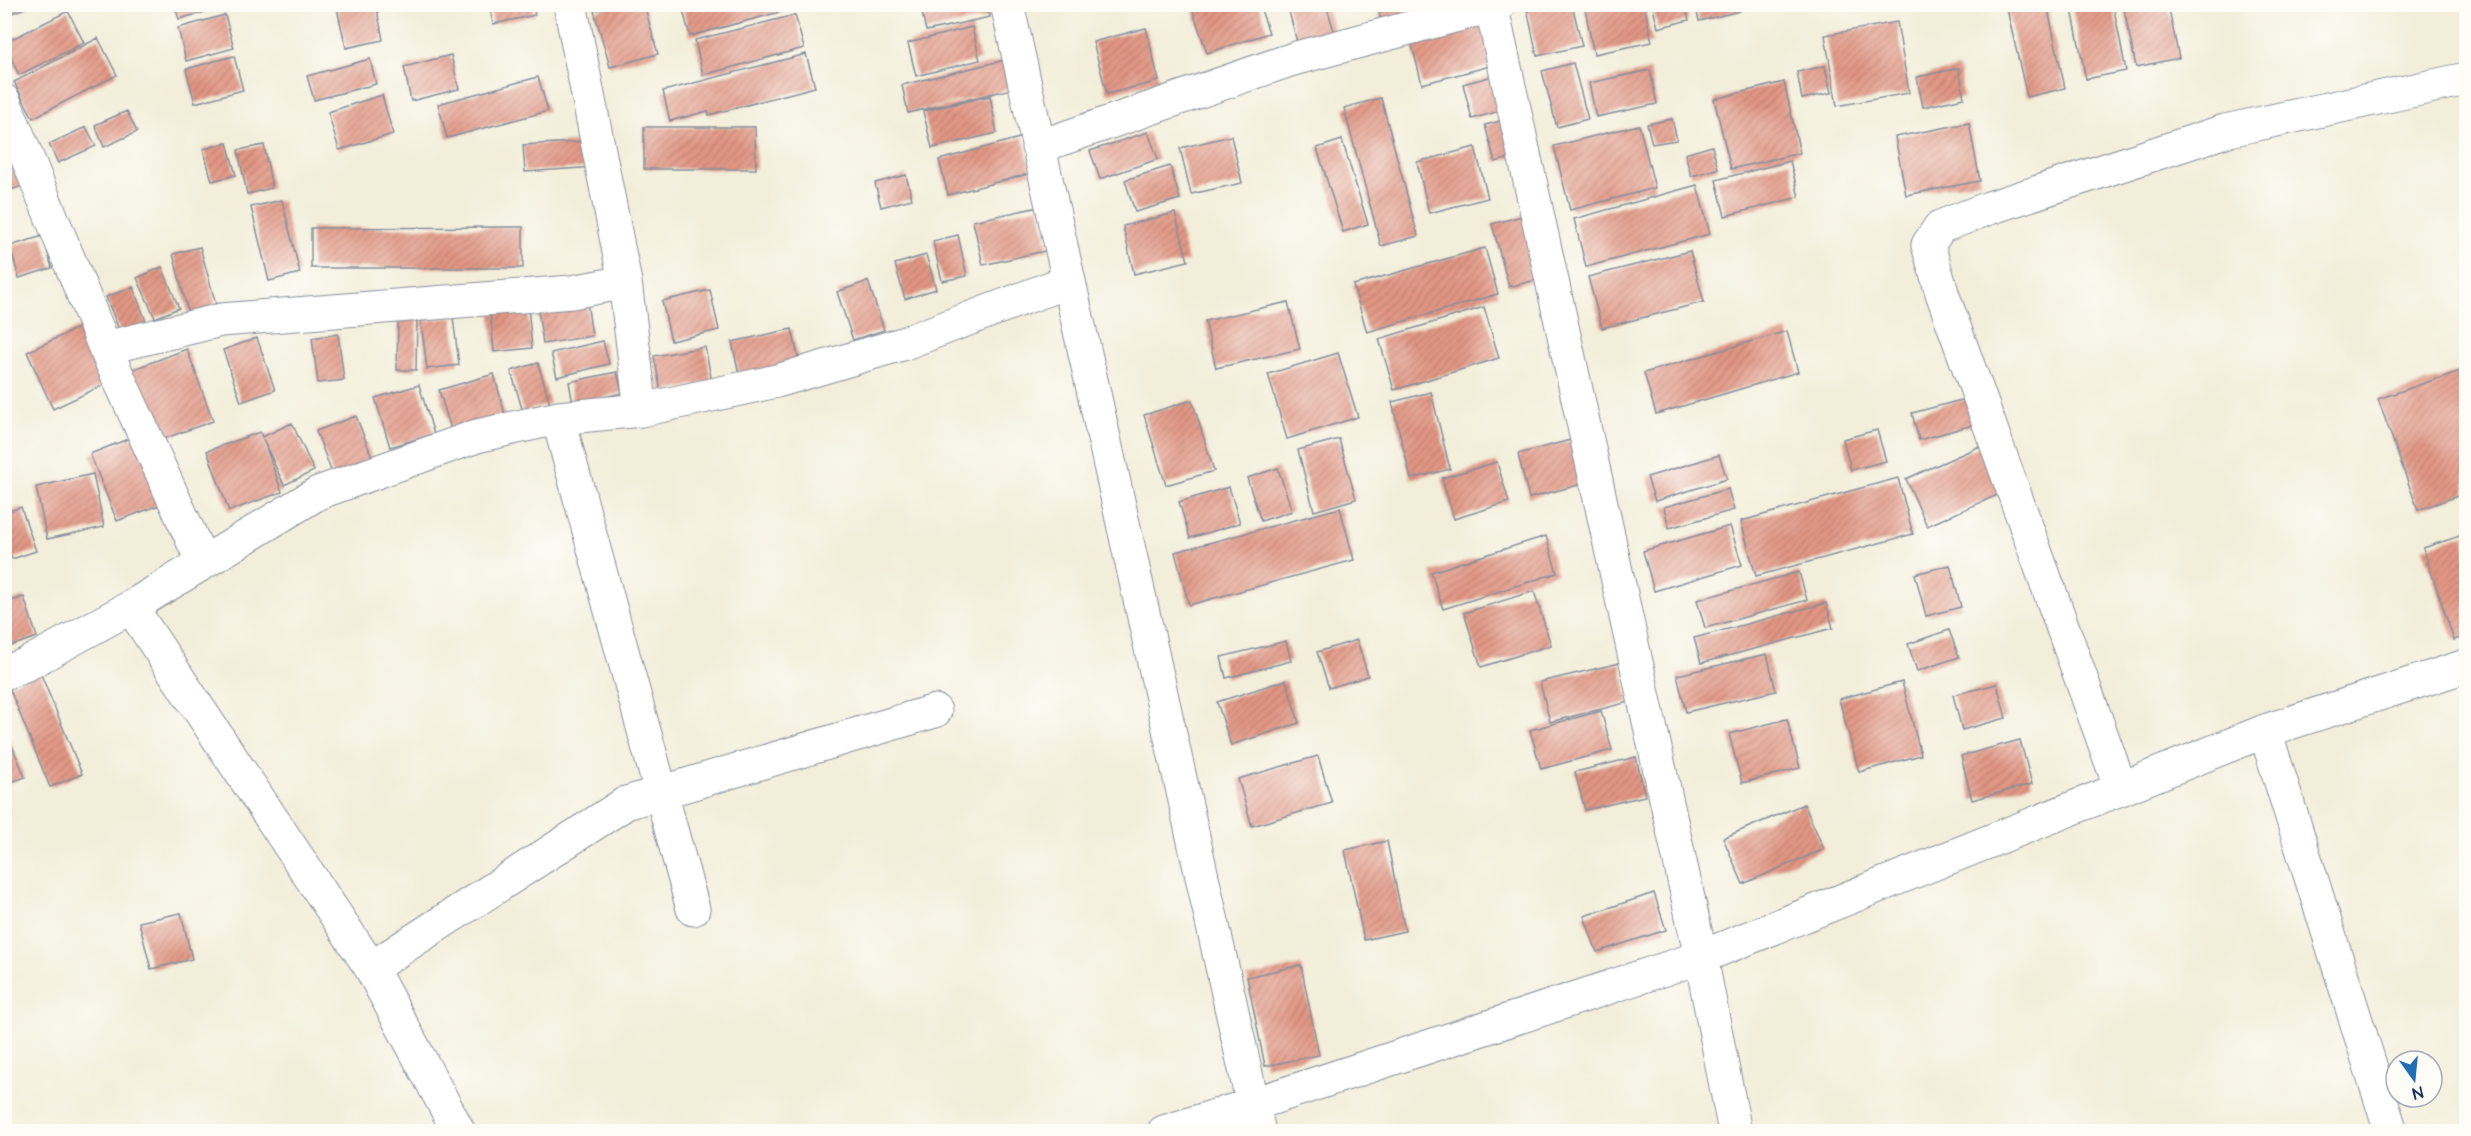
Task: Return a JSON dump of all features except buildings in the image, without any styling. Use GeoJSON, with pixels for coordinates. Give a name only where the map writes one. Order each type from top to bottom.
{"type":"FeatureCollection","features":[{"type":"Feature","properties":{"kind":"street"},"geometry":{"type":"LineString","coordinates":[[570,4],[625,282],[641,410]]}},
{"type":"Feature","properties":{"kind":"street"},"geometry":{"type":"LineString","coordinates":[[1007,4],[1257,1118]]}},
{"type":"Feature","properties":{"kind":"street"},"geometry":{"type":"LineString","coordinates":[[1038,147],[1293,58],[1494,5],[1701,957],[1735,1131]]}},
{"type":"Feature","properties":{"kind":"street"},"geometry":{"type":"LineString","coordinates":[[2121,789],[1943,296],[1928,245],[1940,227],[1989,207],[2225,131],[2466,79]]}},
{"type":"Feature","properties":{"kind":"street"},"geometry":{"type":"LineString","coordinates":[[4,101],[105,348],[203,563]]}},
{"type":"Feature","properties":{"kind":"street"},"geometry":{"type":"LineString","coordinates":[[4,673],[27,664],[131,607],[318,493],[477,436],[558,418],[641,410],[777,381],[902,344],[1070,281]]}},
{"type":"Feature","properties":{"kind":"street"},"geometry":{"type":"LineString","coordinates":[[105,348],[221,320],[572,292],[625,282]]}},
{"type":"Feature","properties":{"kind":"street"},"geometry":{"type":"LineString","coordinates":[[558,418],[693,909]]}},
{"type":"Feature","properties":{"kind":"street"},"geometry":{"type":"LineString","coordinates":[[131,607],[371,968],[459,1131]]}},
{"type":"Feature","properties":{"kind":"street"},"geometry":{"type":"LineString","coordinates":[[1164,1131],[1257,1118],[1701,957],[2265,731],[2466,666]]}},
{"type":"Feature","properties":{"kind":"street"},"geometry":{"type":"LineString","coordinates":[[371,968],[626,803],[935,711]]}},
{"type":"Feature","properties":{"kind":"street"},"geometry":{"type":"LineString","coordinates":[[2265,731],[2391,1131]]}}]}
